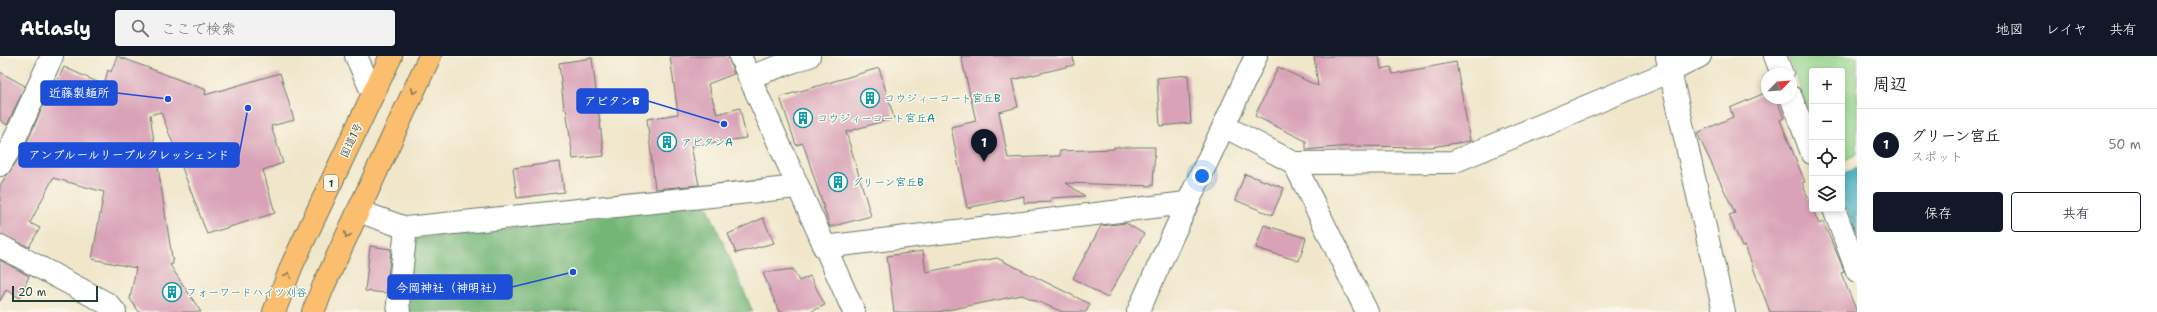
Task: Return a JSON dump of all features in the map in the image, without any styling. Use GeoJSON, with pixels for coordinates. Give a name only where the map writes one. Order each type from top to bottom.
{"type":"FeatureCollection","features":[{"type":"Feature","properties":{"kind":"highway","name":"国道1号"},"geometry":{"type":"LineString","coordinates":[[274,312],[292,265],[391,56]]}},
{"type":"Feature","properties":{"kind":"highway"},"geometry":{"type":"LineString","coordinates":[[313,312],[430,56]]}},
{"type":"Feature","properties":{"kind":"street"},"geometry":{"type":"LineString","coordinates":[[0,165],[11,147],[52,56]]}},
{"type":"Feature","properties":{"kind":"street"},"geometry":{"type":"LineString","coordinates":[[356,56],[373,94]]}},
{"type":"Feature","properties":{"kind":"street"},"geometry":{"type":"LineString","coordinates":[[740,56],[797,187],[854,312]]}},
{"type":"Feature","properties":{"kind":"street"},"geometry":{"type":"LineString","coordinates":[[749,78],[809,56]]}},
{"type":"Feature","properties":{"kind":"street"},"geometry":{"type":"LineString","coordinates":[[1138,312],[1186,203],[1224,126],[1256,56]]}},
{"type":"Feature","properties":{"kind":"street"},"geometry":{"type":"LineString","coordinates":[[1224,126],[1294,163],[1453,162],[1668,64],[1700,56]]}},
{"type":"Feature","properties":{"kind":"street"},"geometry":{"type":"LineString","coordinates":[[1775,56],[1780,68]]}},
{"type":"Feature","properties":{"kind":"street"},"geometry":{"type":"LineString","coordinates":[[1668,64],[1724,312]]}},
{"type":"Feature","properties":{"kind":"street"},"geometry":{"type":"LineString","coordinates":[[1793,104],[1809,145]]}},
{"type":"Feature","properties":{"kind":"street"},"geometry":{"type":"LineString","coordinates":[[1294,163],[1367,312]]}},
{"type":"Feature","properties":{"kind":"street"},"geometry":{"type":"LineString","coordinates":[[358,211],[406,228],[797,187]]}},
{"type":"Feature","properties":{"kind":"street"},"geometry":{"type":"LineString","coordinates":[[824,247],[1186,203]]}},
{"type":"Feature","properties":{"kind":"street"},"geometry":{"type":"LineString","coordinates":[[1835,212],[1857,270]]}},
{"type":"Feature","properties":{"kind":"street"},"geometry":{"type":"LineString","coordinates":[[399,312],[398,303],[406,228]]}},
{"type":"Feature","properties":{"kind":"street"},"geometry":{"type":"LineString","coordinates":[[0,246],[108,304],[115,312]]}},
{"type":"Feature","properties":{"kind":"green space"},"geometry":{"type":"Polygon","coordinates":[[[1788,56],[1857,56],[1857,154],[1845,160],[1845,68],[1809,68],[1809,112],[1797,80],[1797,68],[1792,68],[1788,56]]]}},
{"type":"Feature","properties":{"kind":"green space"},"geometry":{"type":"Polygon","coordinates":[[[706,203],[753,312],[408,312],[413,239],[706,203]]]}},
{"type":"Feature","properties":{"kind":"water"},"geometry":{"type":"Polygon","coordinates":[[[1857,167],[1857,238],[1845,207],[1845,173],[1857,167]]]}},
{"type":"Feature","properties":{"kind":"building"},"geometry":{"type":"Polygon","coordinates":[[[117,56],[206,90],[205,95],[280,73],[294,120],[271,126],[283,163],[263,170],[275,213],[207,234],[161,112],[150,115],[173,264],[170,265],[201,312],[139,312],[130,299],[136,268],[92,259],[104,192],[53,178],[30,223],[40,228],[29,247],[0,234],[0,185],[22,154],[46,99],[48,100],[53,83],[56,84],[64,67],[104,85],[108,70],[111,72],[117,56]]]}},
{"type":"Feature","properties":{"kind":"building"},"geometry":{"type":"Polygon","coordinates":[[[670,56],[728,56],[734,74],[708,84],[717,114],[740,108],[746,138],[691,146],[699,185],[655,189],[647,119],[678,114],[670,56]]]}},
{"type":"Feature","properties":{"kind":"building"},"geometry":{"type":"Polygon","coordinates":[[[961,56],[1073,56],[1074,65],[1012,80],[1018,107],[999,112],[1008,158],[1060,156],[1060,151],[1114,149],[1114,147],[1155,147],[1153,186],[1066,183],[1085,196],[1051,198],[1051,202],[1024,203],[1024,196],[967,208],[951,127],[976,121],[961,56]]]}},
{"type":"Feature","properties":{"kind":"building"},"geometry":{"type":"Polygon","coordinates":[[[1314,56],[1379,56],[1381,69],[1391,67],[1393,74],[1456,62],[1470,141],[1431,147],[1349,146],[1306,150],[1306,141],[1255,116],[1278,67],[1318,86],[1314,56]]]}},
{"type":"Feature","properties":{"kind":"building"},"geometry":{"type":"Polygon","coordinates":[[[592,58],[604,156],[573,159],[566,108],[564,109],[559,63],[592,58]]]}},
{"type":"Feature","properties":{"kind":"building"},"geometry":{"type":"Polygon","coordinates":[[[879,68],[894,118],[846,132],[871,216],[830,227],[803,143],[796,145],[780,97],[879,68]]]}},
{"type":"Feature","properties":{"kind":"building"},"geometry":{"type":"Polygon","coordinates":[[[0,72],[25,86],[7,125],[0,120],[0,72]]]}},
{"type":"Feature","properties":{"kind":"building"},"geometry":{"type":"Polygon","coordinates":[[[1188,75],[1191,123],[1160,126],[1157,78],[1188,75]]]}},
{"type":"Feature","properties":{"kind":"building"},"geometry":{"type":"Polygon","coordinates":[[[1761,95],[1761,104],[1778,104],[1784,118],[1780,120],[1805,182],[1802,183],[1809,200],[1809,212],[1814,212],[1819,224],[1823,222],[1841,263],[1844,272],[1841,273],[1857,312],[1770,312],[1745,246],[1742,247],[1729,215],[1735,213],[1697,133],[1733,117],[1730,108],[1761,95]]]}},
{"type":"Feature","properties":{"kind":"building"},"geometry":{"type":"Polygon","coordinates":[[[560,162],[564,192],[517,198],[513,168],[560,162]]]}},
{"type":"Feature","properties":{"kind":"building"},"geometry":{"type":"Polygon","coordinates":[[[1245,174],[1284,188],[1272,215],[1235,200],[1245,174]]]}},
{"type":"Feature","properties":{"kind":"building"},"geometry":{"type":"Polygon","coordinates":[[[763,218],[774,243],[736,253],[728,234],[763,218]]]}},
{"type":"Feature","properties":{"kind":"building"},"geometry":{"type":"Polygon","coordinates":[[[1126,223],[1144,234],[1107,298],[1073,278],[1101,226],[1126,223]]]}},
{"type":"Feature","properties":{"kind":"building"},"geometry":{"type":"Polygon","coordinates":[[[1264,225],[1306,238],[1299,261],[1256,248],[1264,225]]]}},
{"type":"Feature","properties":{"kind":"building"},"geometry":{"type":"Polygon","coordinates":[[[370,246],[391,249],[386,293],[365,291],[370,246]]]}},
{"type":"Feature","properties":{"kind":"building"},"geometry":{"type":"Polygon","coordinates":[[[923,251],[926,272],[997,258],[1090,304],[1086,312],[1063,312],[1022,295],[938,312],[894,312],[887,256],[923,251]]]}},
{"type":"Feature","properties":{"kind":"building"},"geometry":{"type":"Polygon","coordinates":[[[0,260],[29,276],[20,298],[6,290],[0,301],[0,260]]]}},
{"type":"Feature","properties":{"kind":"building"},"geometry":{"type":"Polygon","coordinates":[[[793,269],[799,281],[810,276],[825,305],[810,312],[779,312],[763,273],[793,269]]]}},
{"type":"Feature","properties":{"kind":"place","name":"コウジィーコート宮丘B"},"geometry":{"type":"Point","coordinates":[870,98]}},
{"type":"Feature","properties":{"kind":"place","name":"近藤製麺所"},"geometry":{"type":"Point","coordinates":[168,99]}},
{"type":"Feature","properties":{"kind":"place","name":"アンブルールリーブルクレッシェンド"},"geometry":{"type":"Point","coordinates":[248,108]}},
{"type":"Feature","properties":{"kind":"place","name":"コウジィーコート宮丘A"},"geometry":{"type":"Point","coordinates":[803,118]}},
{"type":"Feature","properties":{"kind":"place","name":"アビタンB"},"geometry":{"type":"Point","coordinates":[724,124]}},
{"type":"Feature","properties":{"kind":"place","name":"アビタンA"},"geometry":{"type":"Point","coordinates":[667,142]}},
{"type":"Feature","properties":{"kind":"place","name":"グリーン宮丘"},"geometry":{"type":"Point","coordinates":[984,162]}},
{"type":"Feature","properties":{"kind":"place","name":"グリーン宮丘B"},"geometry":{"type":"Point","coordinates":[838,182]}},
{"type":"Feature","properties":{"kind":"place","name":"今岡神社（神明社）"},"geometry":{"type":"Point","coordinates":[573,272]}},
{"type":"Feature","properties":{"kind":"place","name":"フォーワードハイツ刈谷"},"geometry":{"type":"Point","coordinates":[172,292]}}]}
